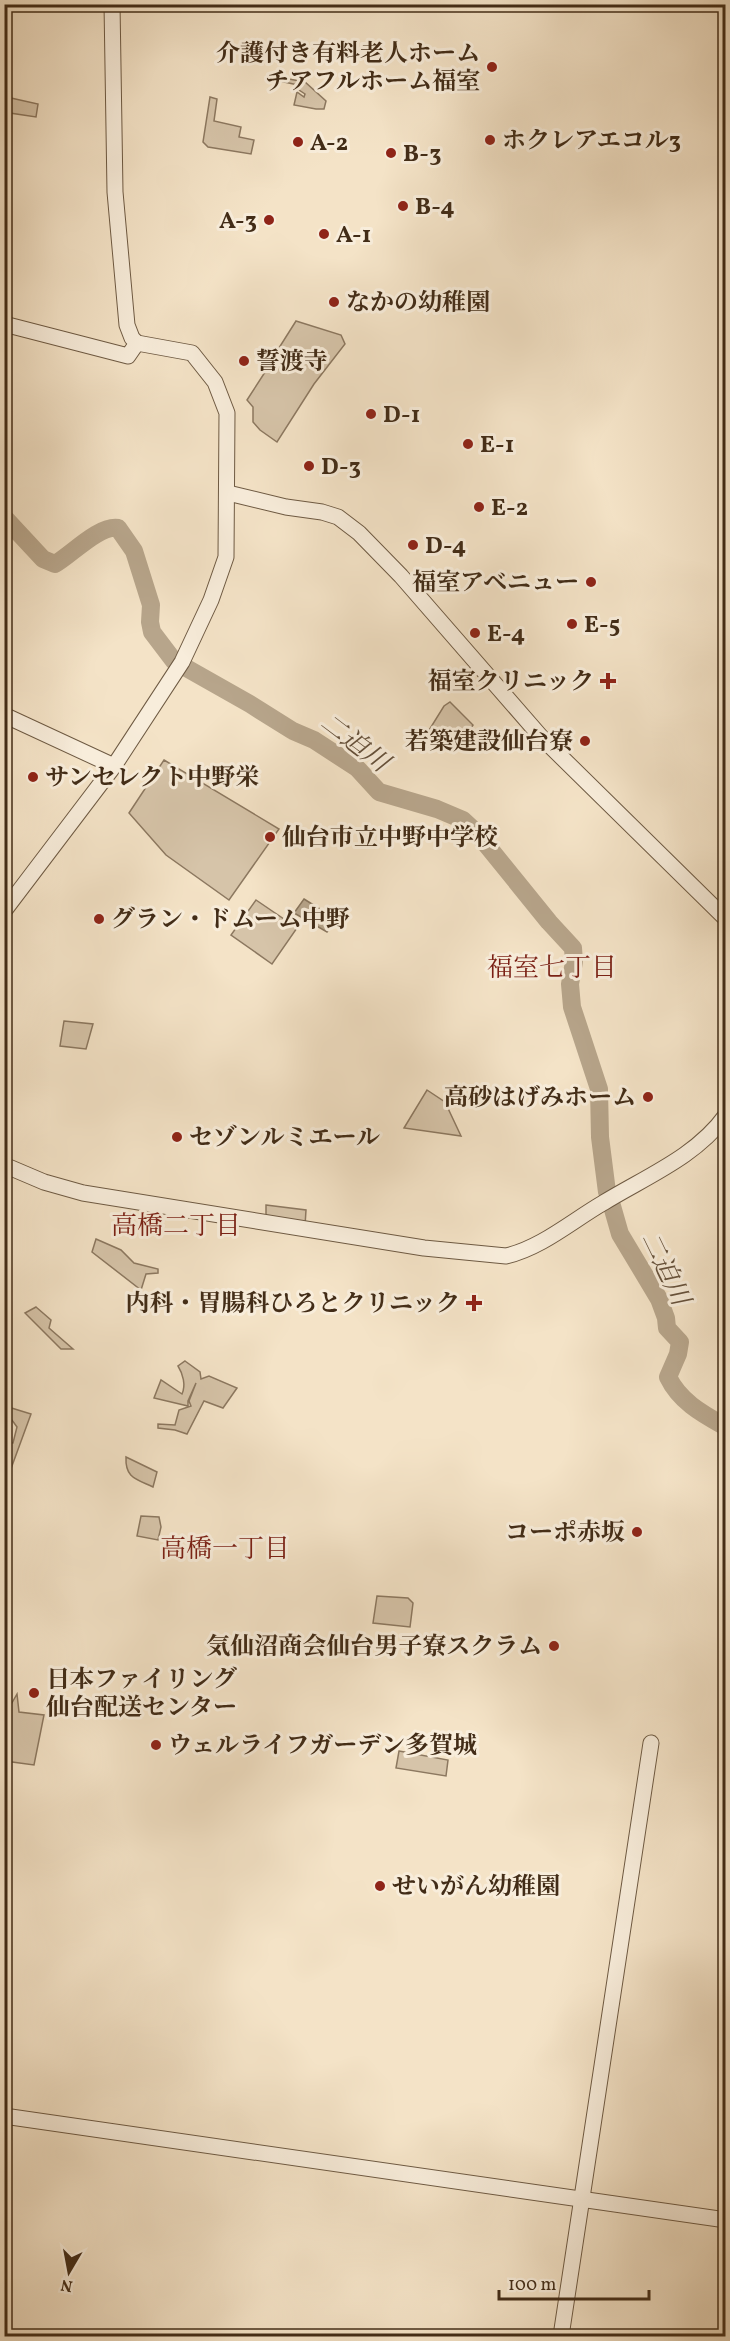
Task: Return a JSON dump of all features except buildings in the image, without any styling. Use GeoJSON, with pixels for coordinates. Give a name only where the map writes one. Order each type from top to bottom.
{"type":"FeatureCollection","features":[{"type":"Feature","properties":{"kind":"street"},"geometry":{"type":"LineString","coordinates":[[4,911],[114,766],[179,665],[211,600],[226,557],[227,413],[215,382],[192,353],[137,343],[132,338],[127,325],[115,192],[112,4]]}},
{"type":"Feature","properties":{"kind":"street"},"geometry":{"type":"LineString","coordinates":[[4,324],[128,356],[137,343]]}},
{"type":"Feature","properties":{"kind":"street"},"geometry":{"type":"LineString","coordinates":[[228,494],[286,507],[322,512],[338,517],[359,533],[401,576],[542,738],[726,920]]}},
{"type":"Feature","properties":{"kind":"street"},"geometry":{"type":"LineString","coordinates":[[4,715],[114,766]]}},
{"type":"Feature","properties":{"kind":"street"},"geometry":{"type":"LineString","coordinates":[[4,1165],[44,1182],[83,1193],[424,1248],[506,1256],[517,1253],[559,1231],[674,1162],[704,1140],[726,1115]]}},
{"type":"Feature","properties":{"kind":"street"},"geometry":{"type":"LineString","coordinates":[[561,2337],[651,1743]]}},
{"type":"Feature","properties":{"kind":"street"},"geometry":{"type":"LineString","coordinates":[[4,2116],[726,2220]]}},
{"type":"Feature","properties":{"kind":"shaded area"},"geometry":{"type":"Polygon","coordinates":[[[278,77],[305,82],[326,101],[324,109],[294,105],[297,92],[304,97],[305,94],[296,88],[298,85],[275,80],[278,77]]]}},
{"type":"Feature","properties":{"kind":"shaded area"},"geometry":{"type":"Polygon","coordinates":[[[210,97],[217,99],[214,121],[241,127],[239,137],[254,140],[251,154],[208,147],[203,142],[210,97]]]}},
{"type":"Feature","properties":{"kind":"shaded area"},"geometry":{"type":"Polygon","coordinates":[[[11,98],[38,104],[36,117],[10,113],[11,98]]]}},
{"type":"Feature","properties":{"kind":"shaded area"},"geometry":{"type":"Polygon","coordinates":[[[296,321],[341,335],[345,344],[314,384],[277,442],[253,422],[253,407],[247,400],[267,369],[275,362],[277,351],[296,321]]]}},
{"type":"Feature","properties":{"kind":"shaded area"},"geometry":{"type":"Polygon","coordinates":[[[450,702],[473,725],[457,749],[449,750],[426,735],[444,706],[450,702]]]}},
{"type":"Feature","properties":{"kind":"shaded area"},"geometry":{"type":"Polygon","coordinates":[[[164,760],[279,829],[229,900],[166,855],[129,813],[164,760]]]}},
{"type":"Feature","properties":{"kind":"shaded area"},"geometry":{"type":"Polygon","coordinates":[[[304,899],[336,919],[327,932],[294,913],[304,899]]]}},
{"type":"Feature","properties":{"kind":"shaded area"},"geometry":{"type":"Polygon","coordinates":[[[256,900],[297,928],[272,964],[231,935],[256,900]]]}},
{"type":"Feature","properties":{"kind":"shaded area"},"geometry":{"type":"Polygon","coordinates":[[[64,1021],[93,1024],[86,1049],[60,1046],[64,1021]]]}},
{"type":"Feature","properties":{"kind":"shaded area"},"geometry":{"type":"Polygon","coordinates":[[[427,1090],[445,1102],[461,1136],[404,1128],[427,1090]]]}},
{"type":"Feature","properties":{"kind":"shaded area"},"geometry":{"type":"Polygon","coordinates":[[[266,1205],[306,1210],[305,1226],[266,1222],[266,1205]]]}},
{"type":"Feature","properties":{"kind":"shaded area"},"geometry":{"type":"Polygon","coordinates":[[[96,1239],[121,1250],[134,1263],[158,1269],[158,1273],[146,1274],[141,1290],[92,1252],[96,1239]]]}},
{"type":"Feature","properties":{"kind":"shaded area"},"geometry":{"type":"Polygon","coordinates":[[[36,1307],[51,1320],[49,1328],[73,1349],[61,1349],[25,1313],[36,1307]]]}},
{"type":"Feature","properties":{"kind":"shaded area"},"geometry":{"type":"Polygon","coordinates":[[[185,1361],[200,1372],[201,1379],[209,1376],[237,1388],[223,1408],[204,1401],[187,1434],[158,1428],[158,1424],[175,1425],[179,1410],[191,1406],[189,1401],[196,1383],[188,1401],[188,1406],[154,1398],[161,1380],[182,1394],[183,1380],[178,1366],[185,1361]]]}},
{"type":"Feature","properties":{"kind":"shaded area"},"geometry":{"type":"Polygon","coordinates":[[[5,1406],[31,1414],[5,1485],[5,1442],[13,1443],[17,1427],[12,1420],[5,1417],[5,1406]]]}},
{"type":"Feature","properties":{"kind":"shaded area"},"geometry":{"type":"Polygon","coordinates":[[[126,1457],[157,1472],[153,1487],[130,1474],[126,1457]]]}},
{"type":"Feature","properties":{"kind":"shaded area"},"geometry":{"type":"Polygon","coordinates":[[[141,1516],[159,1517],[161,1527],[158,1540],[137,1536],[141,1516]]]}},
{"type":"Feature","properties":{"kind":"shaded area"},"geometry":{"type":"Polygon","coordinates":[[[377,1596],[408,1598],[413,1603],[410,1627],[373,1623],[377,1596]]]}},
{"type":"Feature","properties":{"kind":"shaded area"},"geometry":{"type":"Polygon","coordinates":[[[17,1694],[19,1712],[44,1715],[34,1765],[5,1761],[5,1707],[9,1708],[17,1694]]]}},
{"type":"Feature","properties":{"kind":"shaded area"},"geometry":{"type":"Polygon","coordinates":[[[399,1751],[448,1760],[446,1776],[396,1768],[399,1751]]]}},
{"type":"Feature","properties":{"kind":"waterway","name":"二迫川"},"geometry":{"type":"LineString","coordinates":[[4,517],[43,559],[55,564],[102,531],[118,528],[134,551],[151,605],[152,632],[174,661],[293,731],[314,740],[357,768],[379,792],[437,809],[463,820],[477,833],[573,948],[574,962],[570,984],[572,1007],[599,1089],[600,1137],[607,1192]]}},
{"type":"Feature","properties":{"kind":"waterway","name":"二迫川"},"geometry":{"type":"LineString","coordinates":[[612,1206],[620,1234],[659,1299],[667,1328],[680,1342],[678,1354],[668,1377],[679,1394],[701,1412],[726,1427]]}},
{"type":"Feature","properties":{"kind":"place","name":"介護付き有料老人ホーム チアフルホーム福室"},"geometry":{"type":"Point","coordinates":[492,67]}},
{"type":"Feature","properties":{"kind":"place","name":"ホクレアエコル3"},"geometry":{"type":"Point","coordinates":[490,140]}},
{"type":"Feature","properties":{"kind":"place","name":"A-2"},"geometry":{"type":"Point","coordinates":[298,142]}},
{"type":"Feature","properties":{"kind":"place","name":"B-3"},"geometry":{"type":"Point","coordinates":[391,153]}},
{"type":"Feature","properties":{"kind":"place","name":"B-4"},"geometry":{"type":"Point","coordinates":[403,206]}},
{"type":"Feature","properties":{"kind":"place","name":"A-3"},"geometry":{"type":"Point","coordinates":[269,220]}},
{"type":"Feature","properties":{"kind":"place","name":"A-1"},"geometry":{"type":"Point","coordinates":[324,234]}},
{"type":"Feature","properties":{"kind":"place","name":"なかの幼稚園"},"geometry":{"type":"Point","coordinates":[334,302]}},
{"type":"Feature","properties":{"kind":"place","name":"誓渡寺"},"geometry":{"type":"Point","coordinates":[244,361]}},
{"type":"Feature","properties":{"kind":"place","name":"D-1"},"geometry":{"type":"Point","coordinates":[371,414]}},
{"type":"Feature","properties":{"kind":"place","name":"E-1"},"geometry":{"type":"Point","coordinates":[468,444]}},
{"type":"Feature","properties":{"kind":"place","name":"D-3"},"geometry":{"type":"Point","coordinates":[309,466]}},
{"type":"Feature","properties":{"kind":"place","name":"E-2"},"geometry":{"type":"Point","coordinates":[479,507]}},
{"type":"Feature","properties":{"kind":"place","name":"D-4"},"geometry":{"type":"Point","coordinates":[413,545]}},
{"type":"Feature","properties":{"kind":"place","name":"福室アベニュー"},"geometry":{"type":"Point","coordinates":[591,582]}},
{"type":"Feature","properties":{"kind":"place","name":"E-5"},"geometry":{"type":"Point","coordinates":[572,624]}},
{"type":"Feature","properties":{"kind":"place","name":"E-4"},"geometry":{"type":"Point","coordinates":[475,633]}},
{"type":"Feature","properties":{"kind":"place","name":"福室クリニック"},"geometry":{"type":"Point","coordinates":[608,681]}},
{"type":"Feature","properties":{"kind":"place","name":"若築建設仙台寮"},"geometry":{"type":"Point","coordinates":[585,741]}},
{"type":"Feature","properties":{"kind":"place","name":"サンセレクト中野栄"},"geometry":{"type":"Point","coordinates":[33,777]}},
{"type":"Feature","properties":{"kind":"place","name":"仙台市立中野中学校"},"geometry":{"type":"Point","coordinates":[270,837]}},
{"type":"Feature","properties":{"kind":"place","name":"グラン・ドムーム中野"},"geometry":{"type":"Point","coordinates":[99,919]}},
{"type":"Feature","properties":{"kind":"place","name":"高砂はげみホーム"},"geometry":{"type":"Point","coordinates":[648,1097]}},
{"type":"Feature","properties":{"kind":"place","name":"セゾンルミエール"},"geometry":{"type":"Point","coordinates":[177,1137]}},
{"type":"Feature","properties":{"kind":"place","name":"内科・胃腸科ひろとクリニック"},"geometry":{"type":"Point","coordinates":[474,1303]}},
{"type":"Feature","properties":{"kind":"place","name":"コーポ赤坂"},"geometry":{"type":"Point","coordinates":[637,1532]}},
{"type":"Feature","properties":{"kind":"place","name":"気仙沼商会仙台男子寮スクラム"},"geometry":{"type":"Point","coordinates":[554,1646]}},
{"type":"Feature","properties":{"kind":"place","name":"日本ファイリング 仙台配送センター"},"geometry":{"type":"Point","coordinates":[34,1693]}},
{"type":"Feature","properties":{"kind":"place","name":"ウェルライフガーデン多賀城"},"geometry":{"type":"Point","coordinates":[156,1745]}},
{"type":"Feature","properties":{"kind":"place","name":"せいがん幼稚園"},"geometry":{"type":"Point","coordinates":[380,1886]}},
{"type":"Feature","properties":{"kind":"district","name":"福室七丁目"},"geometry":{"type":"Point","coordinates":[552,967]}},
{"type":"Feature","properties":{"kind":"district","name":"高橋二丁目"},"geometry":{"type":"Point","coordinates":[176,1225]}},
{"type":"Feature","properties":{"kind":"district","name":"高橋一丁目"},"geometry":{"type":"Point","coordinates":[225,1548]}}]}
